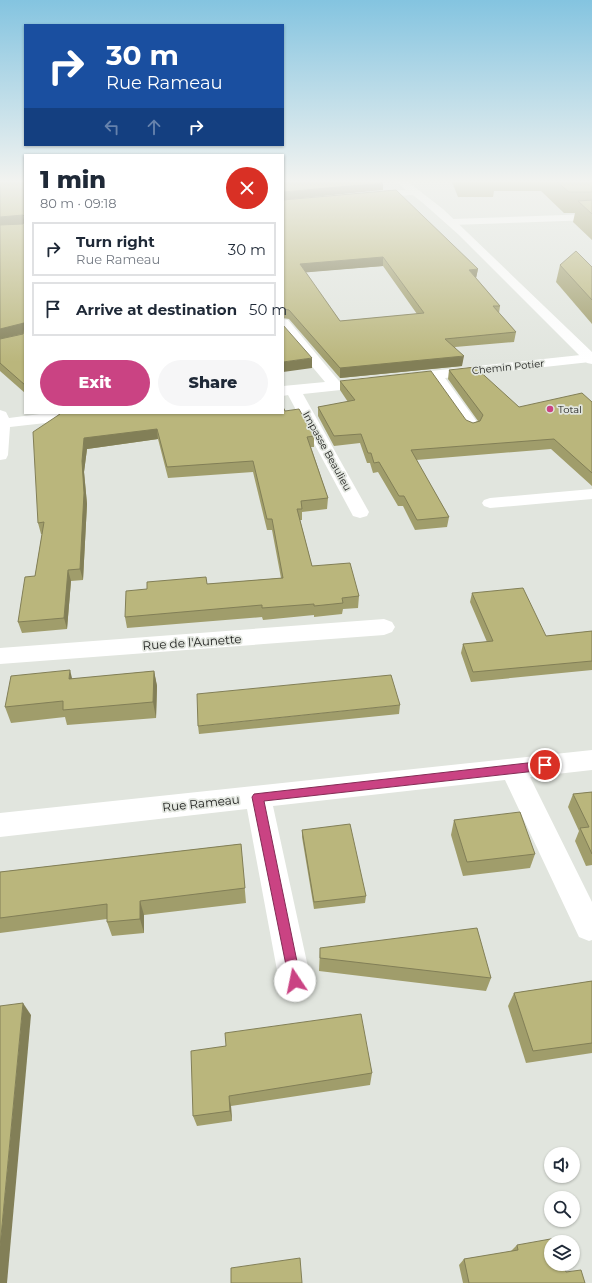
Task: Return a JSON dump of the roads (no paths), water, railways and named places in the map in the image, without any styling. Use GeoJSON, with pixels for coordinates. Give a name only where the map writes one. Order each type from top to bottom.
{"type":"FeatureCollection","features":[{"type":"Feature","properties":{"kind":"street"},"geometry":{"type":"LineString","coordinates":[[472,242],[591,359]]}},
{"type":"Feature","properties":{"kind":"street"},"geometry":{"type":"LineString","coordinates":[[284,324],[336,386]]}},
{"type":"Feature","properties":{"kind":"street","name":"Chemin Potier"},"geometry":{"type":"LineString","coordinates":[[288,391],[435,374],[591,359]]}},
{"type":"Feature","properties":{"kind":"street"},"geometry":{"type":"LineString","coordinates":[[435,374],[472,426]]}},
{"type":"Feature","properties":{"kind":"street","name":"Impasse Beaulieu"},"geometry":{"type":"LineString","coordinates":[[288,391],[360,512]]}},
{"type":"Feature","properties":{"kind":"street"},"geometry":{"type":"LineString","coordinates":[[0,455],[1,419],[75,414]]}},
{"type":"Feature","properties":{"kind":"street","name":"Rue de l'Aunette"},"geometry":{"type":"LineString","coordinates":[[0,656],[384,627]]}},
{"type":"Feature","properties":{"kind":"street","name":"Rue Rameau"},"geometry":{"type":"LineString","coordinates":[[0,825],[592,760]]}},
{"type":"Feature","properties":{"kind":"street"},"geometry":{"type":"LineString","coordinates":[[513,769],[589,927]]}},
{"type":"Feature","properties":{"kind":"street"},"geometry":{"type":"LineString","coordinates":[[258,797],[295,981]]}},
{"type":"Feature","properties":{"kind":"lane"},"geometry":{"type":"LineString","coordinates":[[490,503],[592,494]]}},
{"type":"Feature","properties":{"kind":"place","name":"Total"},"geometry":{"type":"Point","coordinates":[550,409]}}]}
